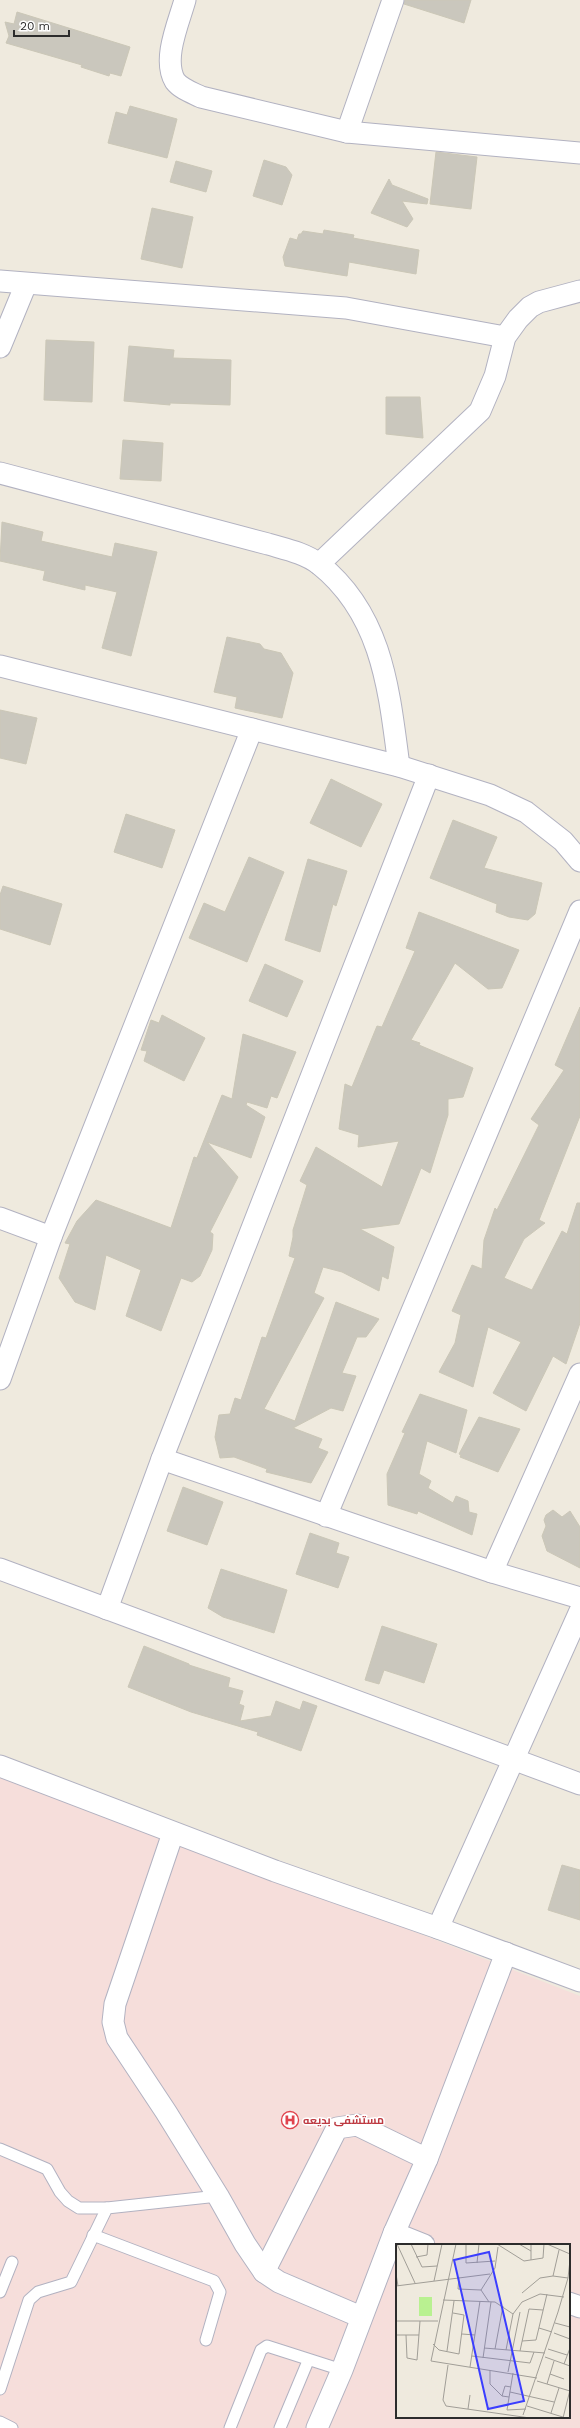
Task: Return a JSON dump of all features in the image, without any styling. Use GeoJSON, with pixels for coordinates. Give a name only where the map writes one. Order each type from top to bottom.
{"type":"FeatureCollection","features":[{"type":"Feature","properties":{"kind":"street"},"geometry":{"type":"LineString","coordinates":[[185,0],[172,51],[170,66],[175,81],[184,88],[201,97],[347,132],[580,153]]}},
{"type":"Feature","properties":{"kind":"street"},"geometry":{"type":"LineString","coordinates":[[347,132],[393,0]]}},
{"type":"Feature","properties":{"kind":"street"},"geometry":{"type":"LineString","coordinates":[[0,281],[346,308],[505,338]]}},
{"type":"Feature","properties":{"kind":"street"},"geometry":{"type":"LineString","coordinates":[[0,347],[26,284]]}},
{"type":"Feature","properties":{"kind":"street"},"geometry":{"type":"LineString","coordinates":[[319,564],[480,411],[495,376],[505,338],[518,319],[530,307],[539,302],[580,291]]}},
{"type":"Feature","properties":{"kind":"street"},"geometry":{"type":"LineString","coordinates":[[0,473],[268,544],[300,554],[319,564],[345,591],[363,615],[377,644],[385,673],[399,766]]}},
{"type":"Feature","properties":{"kind":"street"},"geometry":{"type":"LineString","coordinates":[[0,666],[399,766],[490,795],[526,812],[563,841],[580,861]]}},
{"type":"Feature","properties":{"kind":"street"},"geometry":{"type":"LineString","coordinates":[[0,1379],[51,1237],[252,729]]}},
{"type":"Feature","properties":{"kind":"street"},"geometry":{"type":"LineString","coordinates":[[107,1609],[162,1459],[428,775]]}},
{"type":"Feature","properties":{"kind":"street"},"geometry":{"type":"LineString","coordinates":[[326,1516],[580,912]]}},
{"type":"Feature","properties":{"kind":"street"},"geometry":{"type":"LineString","coordinates":[[0,1218],[51,1237]]}},
{"type":"Feature","properties":{"kind":"street"},"geometry":{"type":"LineString","coordinates":[[492,1572],[580,1374]]}},
{"type":"Feature","properties":{"kind":"street"},"geometry":{"type":"LineString","coordinates":[[162,1459],[492,1572],[580,1598]]}},
{"type":"Feature","properties":{"kind":"street"},"geometry":{"type":"LineString","coordinates":[[0,1569],[511,1760],[580,1784]]}},
{"type":"Feature","properties":{"kind":"street"},"geometry":{"type":"LineString","coordinates":[[438,1928],[511,1760],[580,1611]]}},
{"type":"Feature","properties":{"kind":"street"},"geometry":{"type":"LineString","coordinates":[[0,1766],[173,1833],[438,1928],[580,1981]]}},
{"type":"Feature","properties":{"kind":"street"},"geometry":{"type":"LineString","coordinates":[[173,1833],[115,2004],[113,2022],[117,2038],[218,2196],[245,2244],[264,2272],[279,2282],[361,2317]]}},
{"type":"Feature","properties":{"kind":"street"},"geometry":{"type":"LineString","coordinates":[[317,2428],[342,2370],[394,2233],[427,2159],[506,1953]]}},
{"type":"Feature","properties":{"kind":"street"},"geometry":{"type":"LineString","coordinates":[[264,2272],[337,2128],[357,2125],[427,2159]]}},
{"type":"Feature","properties":{"kind":"street"},"geometry":{"type":"LineString","coordinates":[[394,2233],[422,2244]]}},
{"type":"Feature","properties":{"kind":"street"},"geometry":{"type":"LineString","coordinates":[[570,2303],[580,2307]]}},
{"type":"Feature","properties":{"kind":"lane"},"geometry":{"type":"LineString","coordinates":[[0,2149],[47,2169],[60,2192],[68,2201],[79,2208],[107,2208],[218,2196]]}},
{"type":"Feature","properties":{"kind":"lane"},"geometry":{"type":"LineString","coordinates":[[0,2389],[30,2300],[38,2292],[71,2282],[107,2208]]}},
{"type":"Feature","properties":{"kind":"lane"},"geometry":{"type":"LineString","coordinates":[[93,2235],[214,2281],[220,2292],[206,2340]]}},
{"type":"Feature","properties":{"kind":"lane"},"geometry":{"type":"LineString","coordinates":[[0,2292],[12,2262]]}},
{"type":"Feature","properties":{"kind":"lane"},"geometry":{"type":"LineString","coordinates":[[230,2428],[261,2350],[267,2346],[308,2361],[342,2370]]}},
{"type":"Feature","properties":{"kind":"lane"},"geometry":{"type":"LineString","coordinates":[[280,2428],[308,2361]]}},
{"type":"Feature","properties":{"kind":"lane"},"geometry":{"type":"LineString","coordinates":[[0,2422],[12,2428]]}},
{"type":"Feature","properties":{"kind":"shaded area","name":"مستشفى بديعه"},"geometry":{"type":"Polygon","coordinates":[[[0,1771],[580,1996],[580,2428],[0,2428],[0,1771]]]}},
{"type":"Feature","properties":{"kind":"building"},"geometry":{"type":"Polygon","coordinates":[[[405,0],[471,0],[464,23],[404,4],[405,0]]]}},
{"type":"Feature","properties":{"kind":"building"},"geometry":{"type":"Polygon","coordinates":[[[17,12],[130,47],[121,76],[110,73],[109,76],[81,67],[82,65],[6,43],[9,36],[5,22],[14,24],[17,12]]]}},
{"type":"Feature","properties":{"kind":"building"},"geometry":{"type":"Polygon","coordinates":[[[130,106],[177,119],[167,158],[108,143],[116,112],[127,115],[130,106]]]}},
{"type":"Feature","properties":{"kind":"building"},"geometry":{"type":"Polygon","coordinates":[[[436,152],[477,157],[471,209],[430,204],[436,152]]]}},
{"type":"Feature","properties":{"kind":"building"},"geometry":{"type":"Polygon","coordinates":[[[264,160],[286,167],[292,175],[282,205],[253,196],[264,160]]]}},
{"type":"Feature","properties":{"kind":"building"},"geometry":{"type":"Polygon","coordinates":[[[176,161],[212,171],[206,192],[170,182],[176,161]]]}},
{"type":"Feature","properties":{"kind":"building"},"geometry":{"type":"Polygon","coordinates":[[[389,179],[392,185],[428,199],[427,204],[402,201],[413,219],[407,227],[371,213],[389,179]]]}},
{"type":"Feature","properties":{"kind":"building"},"geometry":{"type":"Polygon","coordinates":[[[152,208],[193,217],[182,268],[141,259],[152,208]]]}},
{"type":"Feature","properties":{"kind":"building"},"geometry":{"type":"Polygon","coordinates":[[[324,230],[354,235],[353,238],[419,250],[416,274],[349,262],[347,276],[285,266],[283,257],[290,238],[297,240],[299,234],[303,231],[323,234],[324,230]]]}},
{"type":"Feature","properties":{"kind":"building"},"geometry":{"type":"Polygon","coordinates":[[[46,340],[94,342],[92,402],[44,400],[46,340]]]}},
{"type":"Feature","properties":{"kind":"building"},"geometry":{"type":"Polygon","coordinates":[[[129,346],[174,350],[173,358],[231,360],[230,405],[170,403],[170,405],[124,401],[129,346]]]}},
{"type":"Feature","properties":{"kind":"building"},"geometry":{"type":"Polygon","coordinates":[[[386,397],[420,397],[423,438],[386,434],[386,397]]]}},
{"type":"Feature","properties":{"kind":"building"},"geometry":{"type":"Polygon","coordinates":[[[123,440],[163,443],[161,481],[120,479],[123,440]]]}},
{"type":"Feature","properties":{"kind":"building"},"geometry":{"type":"Polygon","coordinates":[[[2,522],[43,532],[41,541],[112,557],[115,543],[157,552],[131,656],[102,648],[117,592],[85,585],[85,590],[43,580],[45,571],[0,561],[2,522]]]}},
{"type":"Feature","properties":{"kind":"building"},"geometry":{"type":"Polygon","coordinates":[[[227,637],[260,644],[264,649],[281,653],[293,673],[282,718],[235,708],[237,697],[214,692],[227,637]]]}},
{"type":"Feature","properties":{"kind":"building"},"geometry":{"type":"Polygon","coordinates":[[[0,710],[37,718],[26,764],[0,758],[0,710]]]}},
{"type":"Feature","properties":{"kind":"building"},"geometry":{"type":"Polygon","coordinates":[[[331,779],[382,804],[361,847],[310,823],[331,779]]]}},
{"type":"Feature","properties":{"kind":"building"},"geometry":{"type":"Polygon","coordinates":[[[126,814],[175,830],[162,868],[114,852],[126,814]]]}},
{"type":"Feature","properties":{"kind":"building"},"geometry":{"type":"Polygon","coordinates":[[[453,820],[497,837],[484,868],[542,883],[535,914],[528,920],[509,917],[496,912],[497,904],[430,878],[453,820]]]}},
{"type":"Feature","properties":{"kind":"building"},"geometry":{"type":"Polygon","coordinates":[[[249,857],[284,872],[247,962],[189,938],[204,903],[225,912],[249,857]]]}},
{"type":"Feature","properties":{"kind":"building"},"geometry":{"type":"Polygon","coordinates":[[[308,859],[347,871],[336,906],[333,904],[320,952],[285,940],[308,859]]]}},
{"type":"Feature","properties":{"kind":"building"},"geometry":{"type":"Polygon","coordinates":[[[3,886],[62,904],[50,945],[0,929],[0,895],[3,886]]]}},
{"type":"Feature","properties":{"kind":"building"},"geometry":{"type":"Polygon","coordinates":[[[419,912],[519,950],[502,988],[488,989],[455,963],[411,1040],[420,1043],[419,1045],[473,1068],[463,1097],[448,1099],[448,1115],[430,1173],[421,1168],[399,1224],[360,1229],[394,1247],[388,1279],[382,1276],[379,1291],[342,1272],[323,1267],[314,1293],[324,1298],[264,1409],[295,1421],[336,1302],[379,1319],[366,1337],[357,1337],[342,1373],[356,1376],[343,1411],[331,1408],[293,1428],[322,1439],[318,1448],[328,1452],[311,1483],[266,1472],[267,1469],[234,1457],[220,1458],[215,1437],[219,1415],[230,1414],[235,1398],[241,1400],[262,1337],[266,1338],[295,1258],[289,1256],[293,1230],[307,1185],[300,1181],[316,1147],[382,1187],[399,1141],[358,1147],[359,1135],[339,1129],[345,1084],[352,1087],[377,1026],[382,1027],[415,951],[406,948],[419,912]]]}},
{"type":"Feature","properties":{"kind":"building"},"geometry":{"type":"Polygon","coordinates":[[[265,964],[303,981],[287,1017],[249,1001],[265,964]]]}},
{"type":"Feature","properties":{"kind":"building"},"geometry":{"type":"Polygon","coordinates":[[[580,1007],[580,1116],[539,1220],[545,1223],[524,1239],[504,1278],[532,1290],[562,1231],[567,1234],[577,1203],[580,1203],[580,1323],[566,1364],[553,1356],[526,1411],[493,1393],[521,1342],[488,1327],[473,1387],[439,1372],[455,1343],[461,1315],[452,1311],[472,1265],[482,1269],[484,1240],[495,1208],[497,1210],[539,1125],[531,1119],[564,1070],[555,1065],[580,1007]]]}},
{"type":"Feature","properties":{"kind":"building"},"geometry":{"type":"Polygon","coordinates":[[[162,1015],[205,1038],[184,1081],[144,1061],[147,1051],[141,1050],[151,1020],[159,1023],[162,1015]]]}},
{"type":"Feature","properties":{"kind":"building"},"geometry":{"type":"Polygon","coordinates":[[[243,1034],[296,1052],[277,1098],[271,1096],[267,1108],[247,1102],[246,1105],[265,1117],[251,1158],[207,1142],[238,1177],[210,1232],[213,1234],[212,1250],[200,1276],[192,1282],[181,1278],[161,1331],[126,1316],[141,1270],[106,1255],[95,1310],[75,1302],[59,1278],[70,1244],[65,1243],[77,1221],[96,1200],[171,1228],[194,1157],[197,1158],[222,1095],[232,1099],[243,1034]]]}},
{"type":"Feature","properties":{"kind":"building"},"geometry":{"type":"Polygon","coordinates":[[[420,1394],[467,1410],[456,1453],[427,1441],[419,1474],[431,1481],[428,1488],[453,1503],[456,1496],[468,1501],[469,1512],[477,1514],[472,1535],[418,1511],[417,1514],[388,1505],[387,1474],[405,1433],[402,1432],[420,1394]]]}},
{"type":"Feature","properties":{"kind":"building"},"geometry":{"type":"Polygon","coordinates":[[[479,1417],[520,1429],[498,1472],[460,1457],[461,1455],[459,1454],[479,1417]]]}},
{"type":"Feature","properties":{"kind":"building"},"geometry":{"type":"Polygon","coordinates":[[[183,1487],[223,1502],[207,1545],[167,1531],[183,1487]]]}},
{"type":"Feature","properties":{"kind":"building"},"geometry":{"type":"Polygon","coordinates":[[[553,1510],[562,1517],[570,1511],[580,1527],[580,1568],[547,1551],[542,1536],[546,1526],[544,1520],[546,1515],[553,1510]]]}},
{"type":"Feature","properties":{"kind":"building"},"geometry":{"type":"Polygon","coordinates":[[[310,1533],[339,1543],[336,1553],[349,1557],[338,1588],[296,1574],[310,1533]]]}},
{"type":"Feature","properties":{"kind":"building"},"geometry":{"type":"Polygon","coordinates":[[[221,1569],[287,1590],[274,1633],[223,1617],[208,1608],[221,1569]]]}},
{"type":"Feature","properties":{"kind":"building"},"geometry":{"type":"Polygon","coordinates":[[[382,1626],[437,1644],[424,1683],[384,1670],[379,1684],[365,1680],[382,1626]]]}},
{"type":"Feature","properties":{"kind":"building"},"geometry":{"type":"Polygon","coordinates":[[[144,1646],[189,1665],[230,1678],[228,1687],[243,1691],[239,1704],[244,1706],[240,1721],[271,1716],[276,1701],[300,1710],[303,1701],[317,1706],[301,1751],[257,1735],[258,1732],[191,1712],[128,1687],[144,1646]]]}},
{"type":"Feature","properties":{"kind":"building"},"geometry":{"type":"Polygon","coordinates":[[[562,1865],[580,1870],[580,1920],[548,1910],[562,1865]]]}},
{"type":"Feature","properties":{"kind":"place","name":"مستشفى بديعه"},"geometry":{"type":"Point","coordinates":[290,2120]}}]}
